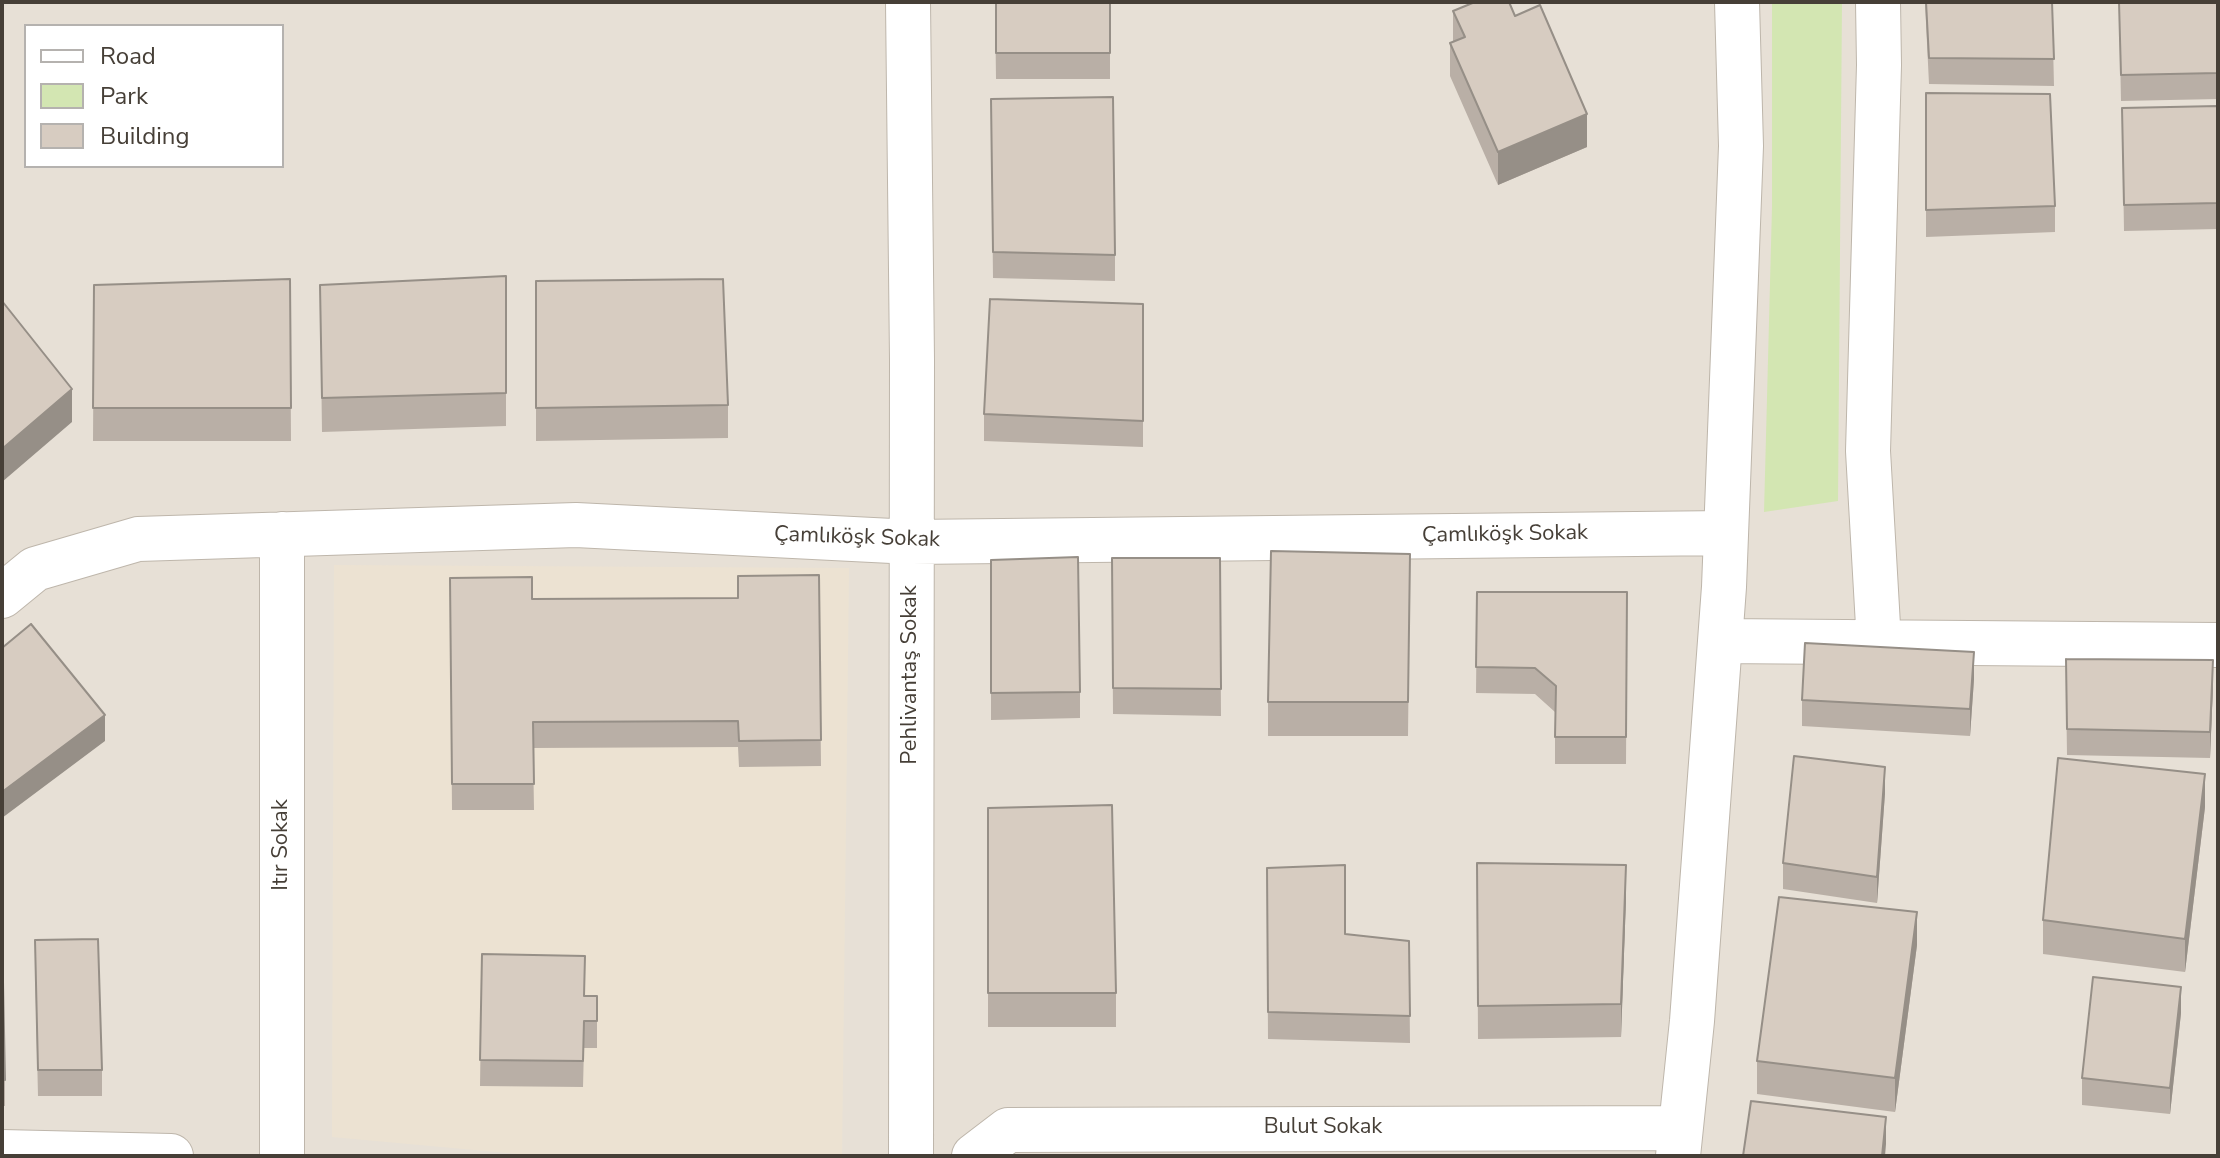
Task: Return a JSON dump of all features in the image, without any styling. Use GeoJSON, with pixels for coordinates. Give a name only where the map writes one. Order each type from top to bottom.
{"type":"FeatureCollection","features":[{"type":"Feature","properties":{"kind":"street","name":"Pehlivantaş Sokak"},"geometry":{"type":"LineString","coordinates":[[908,2],[912,542],[911,1156]]}},
{"type":"Feature","properties":{"kind":"street"},"geometry":{"type":"LineString","coordinates":[[1680,1142],[1692,1021],[1726,533],[1741,146],[1737,2]]}},
{"type":"Feature","properties":{"kind":"street"},"geometry":{"type":"LineString","coordinates":[[1878,2],[1879,65],[1868,451],[1879,643]]}},
{"type":"Feature","properties":{"kind":"street","name":"Çamlıköşk Sokak"},"geometry":{"type":"LineString","coordinates":[[2,596],[35,569],[138,539],[576,525],[912,542],[1726,533]]}},
{"type":"Feature","properties":{"kind":"street","name":"Itır Sokak"},"geometry":{"type":"LineString","coordinates":[[282,534],[282,1156]]}},
{"type":"Feature","properties":{"kind":"street"},"geometry":{"type":"LineString","coordinates":[[1720,641],[2218,645]]}},
{"type":"Feature","properties":{"kind":"street","name":"Bulut Sokak"},"geometry":{"type":"LineString","coordinates":[[974,1156],[1008,1130],[1680,1142]]}},
{"type":"Feature","properties":{"kind":"street"},"geometry":{"type":"LineString","coordinates":[[2,1152],[171,1156]]}},
{"type":"Feature","properties":{"kind":"shaded area"},"geometry":{"type":"Polygon","coordinates":[[[2,2],[2218,2],[2218,1156],[2,1156],[2,2]]]}},
{"type":"Feature","properties":{"kind":"shaded area"},"geometry":{"type":"Polygon","coordinates":[[[334,565],[849,568],[842,1156],[540,1156],[332,1137],[334,565]]]}},
{"type":"Feature","properties":{"kind":"green space"},"geometry":{"type":"Polygon","coordinates":[[[1772,2],[1842,2],[1838,501],[1764,512],[1772,207],[1772,2]]]}},
{"type":"Feature","properties":{"kind":"building"},"geometry":{"type":"Polygon","coordinates":[[[996,2],[1110,2],[1110,53],[996,53],[996,2]]]}},
{"type":"Feature","properties":{"kind":"building"},"geometry":{"type":"Polygon","coordinates":[[[1475,2],[1509,2],[1515,16],[1540,5],[1587,114],[1498,152],[1450,43],[1465,37],[1453,11],[1475,2]]]}},
{"type":"Feature","properties":{"kind":"building"},"geometry":{"type":"Polygon","coordinates":[[[1926,2],[2052,2],[2054,59],[1929,58],[1926,2]]]}},
{"type":"Feature","properties":{"kind":"building"},"geometry":{"type":"Polygon","coordinates":[[[2119,2],[2218,2],[2218,73],[2121,75],[2119,2]]]}},
{"type":"Feature","properties":{"kind":"building"},"geometry":{"type":"Polygon","coordinates":[[[1926,93],[2050,94],[2055,206],[1926,210],[1926,93]]]}},
{"type":"Feature","properties":{"kind":"building"},"geometry":{"type":"Polygon","coordinates":[[[1113,97],[1115,255],[993,252],[991,99],[1113,97]]]}},
{"type":"Feature","properties":{"kind":"building"},"geometry":{"type":"Polygon","coordinates":[[[2218,106],[2218,203],[2124,205],[2122,108],[2218,106]]]}},
{"type":"Feature","properties":{"kind":"building"},"geometry":{"type":"Polygon","coordinates":[[[506,276],[506,393],[322,398],[320,285],[506,276]]]}},
{"type":"Feature","properties":{"kind":"building"},"geometry":{"type":"Polygon","coordinates":[[[290,279],[291,408],[93,408],[94,285],[290,279]]]}},
{"type":"Feature","properties":{"kind":"building"},"geometry":{"type":"Polygon","coordinates":[[[723,279],[728,405],[536,408],[536,281],[723,279]]]}},
{"type":"Feature","properties":{"kind":"building"},"geometry":{"type":"Polygon","coordinates":[[[990,299],[1143,304],[1143,421],[984,414],[990,299]]]}},
{"type":"Feature","properties":{"kind":"building"},"geometry":{"type":"Polygon","coordinates":[[[2,301],[72,389],[2,449],[2,301]]]}},
{"type":"Feature","properties":{"kind":"building"},"geometry":{"type":"Polygon","coordinates":[[[1271,551],[1410,554],[1408,702],[1268,702],[1271,551]]]}},
{"type":"Feature","properties":{"kind":"building"},"geometry":{"type":"Polygon","coordinates":[[[1078,557],[1080,692],[991,693],[991,560],[1078,557]]]}},
{"type":"Feature","properties":{"kind":"building"},"geometry":{"type":"Polygon","coordinates":[[[1112,558],[1220,558],[1221,689],[1113,688],[1112,558]]]}},
{"type":"Feature","properties":{"kind":"building"},"geometry":{"type":"Polygon","coordinates":[[[819,575],[821,740],[739,741],[738,721],[533,722],[534,784],[452,784],[450,578],[532,577],[532,599],[738,598],[738,576],[819,575]]]}},
{"type":"Feature","properties":{"kind":"building"},"geometry":{"type":"Polygon","coordinates":[[[1477,592],[1627,592],[1626,737],[1555,737],[1556,686],[1535,668],[1476,667],[1477,592]]]}},
{"type":"Feature","properties":{"kind":"building"},"geometry":{"type":"Polygon","coordinates":[[[31,624],[105,715],[2,792],[2,648],[31,624]]]}},
{"type":"Feature","properties":{"kind":"building"},"geometry":{"type":"Polygon","coordinates":[[[1805,643],[1974,652],[1970,709],[1802,700],[1805,643]]]}},
{"type":"Feature","properties":{"kind":"building"},"geometry":{"type":"Polygon","coordinates":[[[2066,659],[2213,660],[2210,732],[2067,729],[2066,659]]]}},
{"type":"Feature","properties":{"kind":"building"},"geometry":{"type":"Polygon","coordinates":[[[1794,756],[1885,767],[1877,877],[1783,863],[1794,756]]]}},
{"type":"Feature","properties":{"kind":"building"},"geometry":{"type":"Polygon","coordinates":[[[2058,758],[2205,774],[2185,939],[2043,920],[2058,758]]]}},
{"type":"Feature","properties":{"kind":"building"},"geometry":{"type":"Polygon","coordinates":[[[1112,805],[1116,993],[988,993],[988,808],[1112,805]]]}},
{"type":"Feature","properties":{"kind":"building"},"geometry":{"type":"Polygon","coordinates":[[[1477,863],[1626,865],[1621,1004],[1478,1006],[1477,863]]]}},
{"type":"Feature","properties":{"kind":"building"},"geometry":{"type":"Polygon","coordinates":[[[1345,865],[1345,934],[1409,941],[1410,1016],[1268,1012],[1267,868],[1345,865]]]}},
{"type":"Feature","properties":{"kind":"building"},"geometry":{"type":"Polygon","coordinates":[[[1779,897],[1917,912],[1895,1078],[1757,1061],[1779,897]]]}},
{"type":"Feature","properties":{"kind":"building"},"geometry":{"type":"Polygon","coordinates":[[[98,939],[102,1070],[38,1070],[35,940],[98,939]]]}},
{"type":"Feature","properties":{"kind":"building"},"geometry":{"type":"Polygon","coordinates":[[[482,954],[585,956],[584,996],[597,996],[597,1021],[584,1021],[583,1061],[480,1060],[482,954]]]}},
{"type":"Feature","properties":{"kind":"building"},"geometry":{"type":"Polygon","coordinates":[[[2093,977],[2181,987],[2170,1088],[2082,1078],[2093,977]]]}},
{"type":"Feature","properties":{"kind":"building"},"geometry":{"type":"Polygon","coordinates":[[[3,982],[5,1080],[2,1080],[3,982]]]}},
{"type":"Feature","properties":{"kind":"building"},"geometry":{"type":"Polygon","coordinates":[[[1751,1101],[1886,1117],[1882,1156],[1743,1156],[1751,1101]]]}}]}
